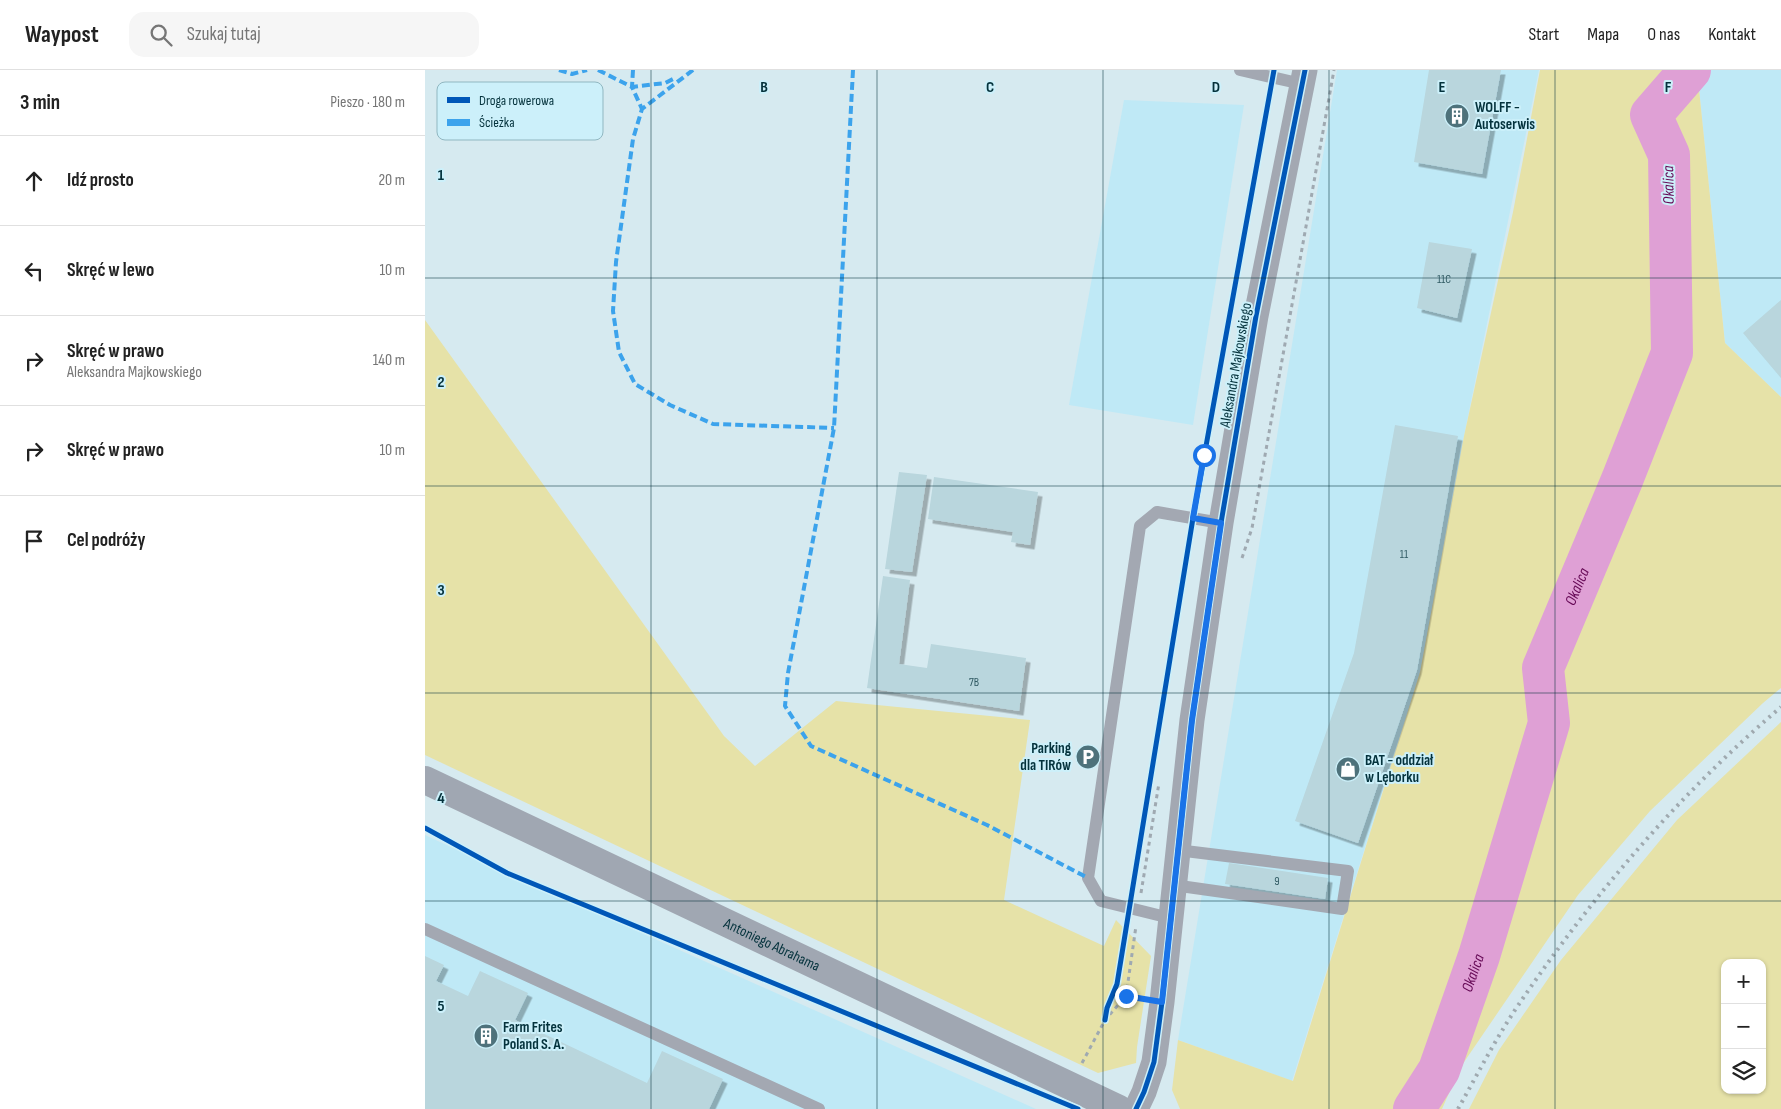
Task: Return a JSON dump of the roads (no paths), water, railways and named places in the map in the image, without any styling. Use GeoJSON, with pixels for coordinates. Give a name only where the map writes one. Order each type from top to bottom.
{"type":"FeatureCollection","features":[{"type":"Feature","properties":{"kind":"main road","name":"Antoniego Abrahama"},"geometry":{"type":"LineString","coordinates":[[425,780],[1119,1109]]}},
{"type":"Feature","properties":{"kind":"street","name":"Aleksandra Majkowskiego"},"geometry":{"type":"LineString","coordinates":[[1136,1109],[1154,1062],[1192,720],[1221,523],[1256,316],[1303,77]]}},
{"type":"Feature","properties":{"kind":"lane"},"geometry":{"type":"LineString","coordinates":[[1240,70],[1303,77]]}},
{"type":"Feature","properties":{"kind":"lane"},"geometry":{"type":"LineString","coordinates":[[1170,918],[1101,901],[1088,878],[1140,526],[1157,512],[1221,523]]}},
{"type":"Feature","properties":{"kind":"lane"},"geometry":{"type":"LineString","coordinates":[[1173,885],[1342,909],[1348,871],[1177,850]]}},
{"type":"Feature","properties":{"kind":"lane"},"geometry":{"type":"LineString","coordinates":[[425,929],[819,1109]]}},
{"type":"Feature","properties":{"kind":"waterway","name":"Okalica"},"geometry":{"type":"LineString","coordinates":[[1414,1109],[1439,1070],[1479,956],[1549,723],[1543,668],[1622,480],[1672,353],[1669,155],[1651,115],[1690,70]]}},
{"type":"Feature","properties":{"kind":"railway"},"geometry":{"type":"LineString","coordinates":[[1458,1109],[1517,1007],[1607,886],[1672,811],[1743,740],[1781,707]]}},
{"type":"Feature","properties":{"kind":"place","name":"WOLFF - Autoserwis"},"geometry":{"type":"Point","coordinates":[1457,116]}},
{"type":"Feature","properties":{"kind":"place","name":"Parking dla TIRów"},"geometry":{"type":"Point","coordinates":[1088,757]}},
{"type":"Feature","properties":{"kind":"place","name":"BAT - oddział w Lęborku"},"geometry":{"type":"Point","coordinates":[1348,769]}},
{"type":"Feature","properties":{"kind":"place","name":"Farm Frites Poland S. A."},"geometry":{"type":"Point","coordinates":[486,1036]}}]}
